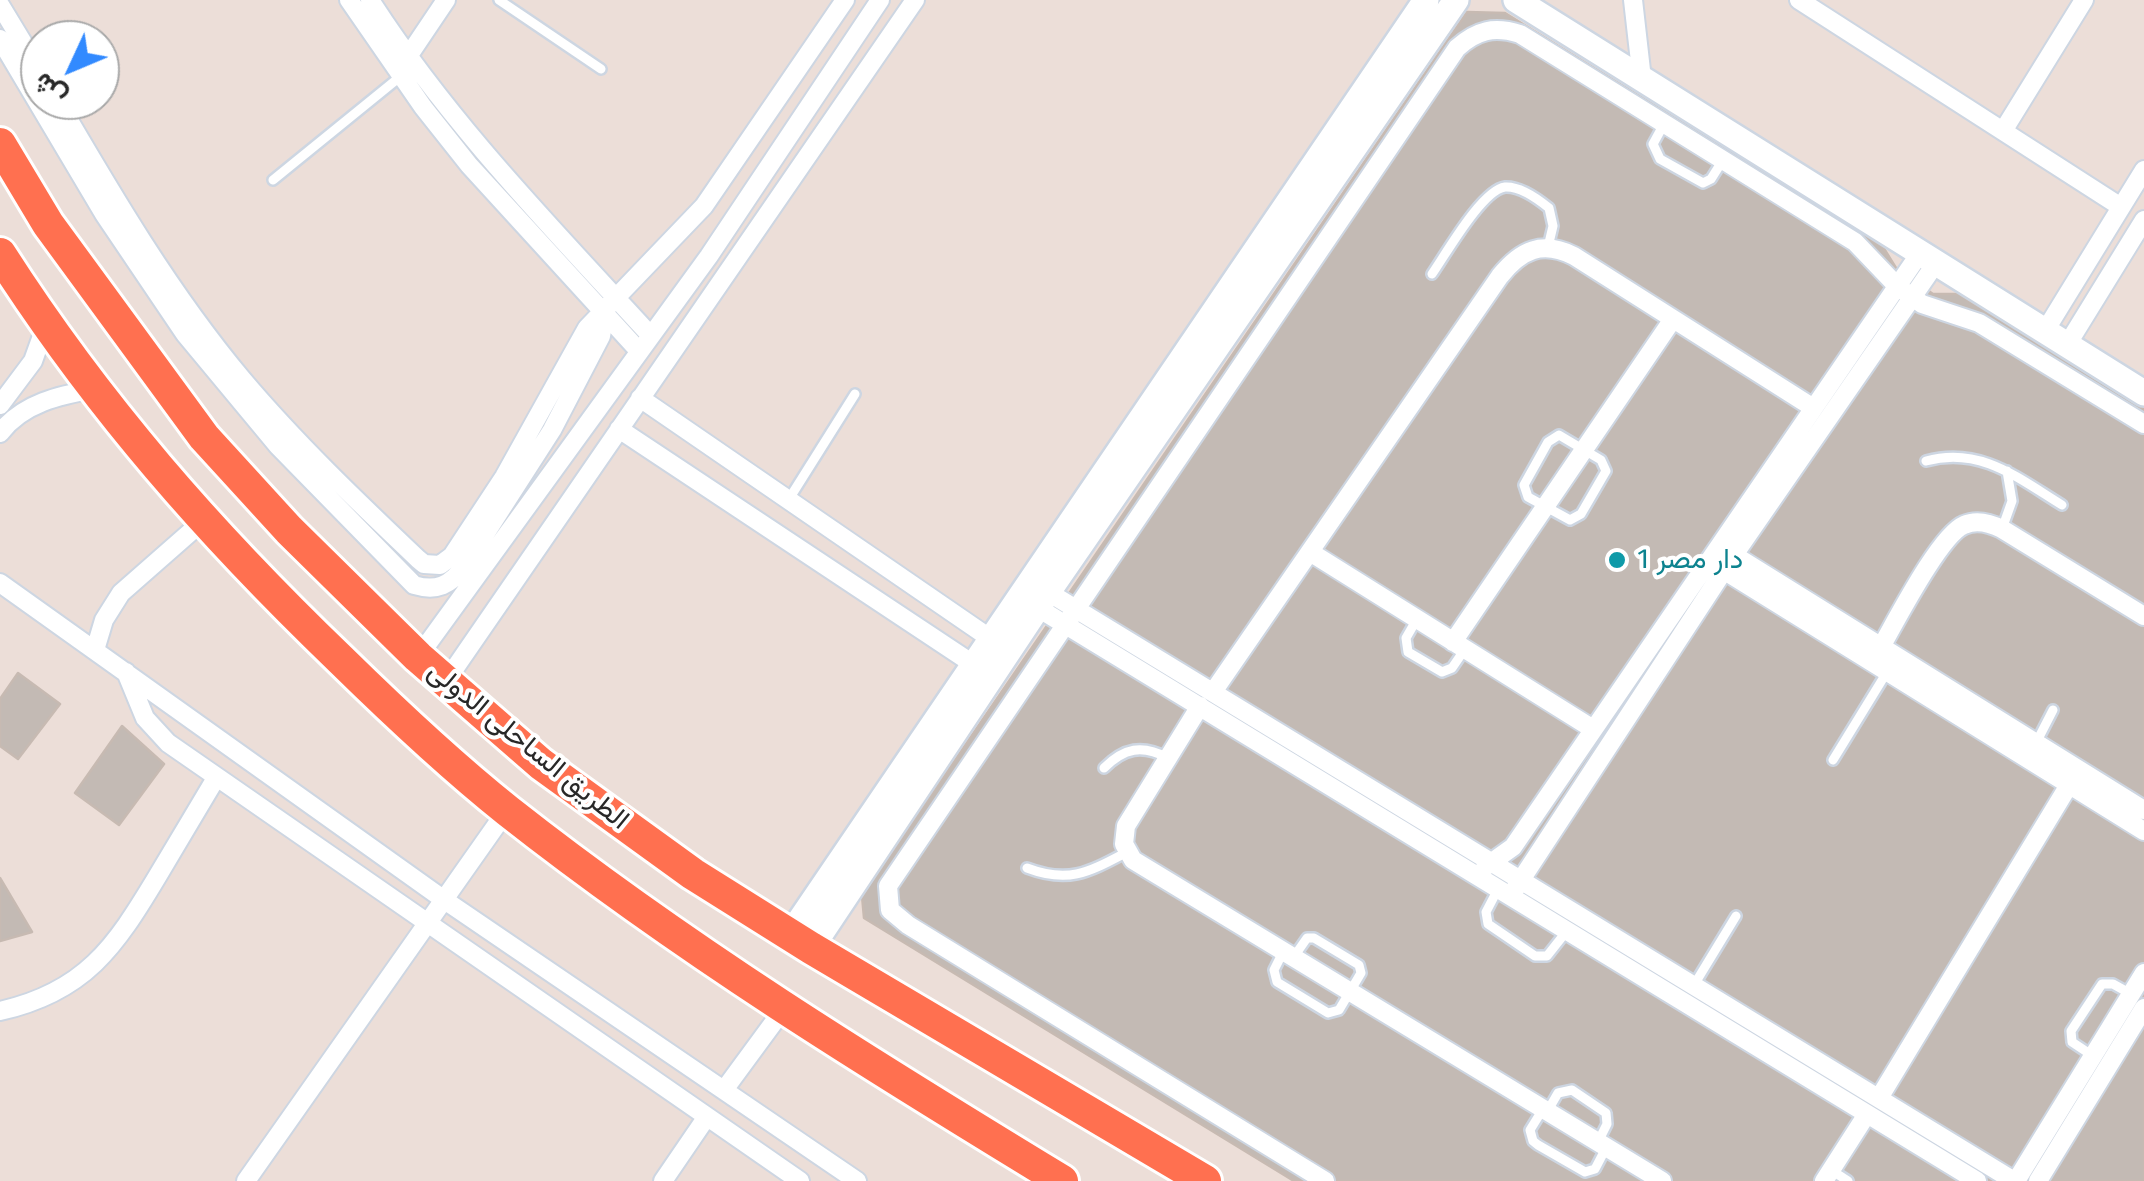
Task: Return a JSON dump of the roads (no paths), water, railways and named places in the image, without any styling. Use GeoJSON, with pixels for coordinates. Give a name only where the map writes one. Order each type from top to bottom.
{"type":"FeatureCollection","features":[{"type":"Feature","properties":{"kind":"highway","name":"الطريق الساحلى الدولى"},"geometry":{"type":"LineString","coordinates":[[0,144],[48,224],[204,437],[289,530],[418,657],[556,775],[693,874],[800,942],[1205,1181]]}},
{"type":"Feature","properties":{"kind":"highway","name":"الطريق الساحلى الدولى"},"geometry":{"type":"LineString","coordinates":[[0,254],[160,473],[203,521],[439,753],[507,810],[664,926],[901,1083],[1062,1181]]}},
{"type":"Feature","properties":{"kind":"street"},"geometry":{"type":"LineString","coordinates":[[348,0],[469,166],[611,306]]}},
{"type":"Feature","properties":{"kind":"street"},"geometry":{"type":"LineString","coordinates":[[370,0],[408,56],[494,164],[645,344]]}},
{"type":"Feature","properties":{"kind":"street"},"geometry":{"type":"LineString","coordinates":[[401,76],[408,56],[446,0]]}},
{"type":"Feature","properties":{"kind":"street"},"geometry":{"type":"LineString","coordinates":[[69,120],[150,253],[241,378],[351,495],[418,559],[432,566],[447,562],[452,556],[504,477],[587,328],[704,206],[845,0]]}},
{"type":"Feature","properties":{"kind":"street"},"geometry":{"type":"LineString","coordinates":[[418,657],[688,285],[880,0]]}},
{"type":"Feature","properties":{"kind":"street"},"geometry":{"type":"LineString","coordinates":[[446,681],[915,0]]}},
{"type":"Feature","properties":{"kind":"street"},"geometry":{"type":"LineString","coordinates":[[800,942],[973,664],[1426,0]]}},
{"type":"Feature","properties":{"kind":"street"},"geometry":{"type":"LineString","coordinates":[[800,942],[1043,600],[1456,0]]}},
{"type":"Feature","properties":{"kind":"street"},"geometry":{"type":"LineString","coordinates":[[1516,0],[2144,393]]}},
{"type":"Feature","properties":{"kind":"street"},"geometry":{"type":"LineString","coordinates":[[1633,0],[1642,79]]}},
{"type":"Feature","properties":{"kind":"street"},"geometry":{"type":"LineString","coordinates":[[1799,0],[2122,207]]}},
{"type":"Feature","properties":{"kind":"street"},"geometry":{"type":"LineString","coordinates":[[2003,130],[2078,2]]}},
{"type":"Feature","properties":{"kind":"street"},"geometry":{"type":"LineString","coordinates":[[0,5],[20,38]]}},
{"type":"Feature","properties":{"kind":"street"},"geometry":{"type":"LineString","coordinates":[[1325,1181],[908,925],[890,910],[886,898],[892,874],[1447,62],[1470,36],[1503,29],[1520,34],[1855,242],[1904,292],[1922,304],[1979,323],[2144,424]]}},
{"type":"Feature","properties":{"kind":"street"},"geometry":{"type":"LineString","coordinates":[[0,40],[136,264],[228,389],[414,585],[447,585],[464,567],[519,485],[601,336],[611,306]]}},
{"type":"Feature","properties":{"kind":"street"},"geometry":{"type":"LineString","coordinates":[[2044,331],[2144,170]]}},
{"type":"Feature","properties":{"kind":"street"},"geometry":{"type":"LineString","coordinates":[[2067,345],[2144,220]]}},
{"type":"Feature","properties":{"kind":"street"},"geometry":{"type":"LineString","coordinates":[[1662,1181],[1140,866],[1127,852],[1126,826],[1207,699],[1500,276],[1526,252],[1548,247],[1574,256],[1812,408]]}},
{"type":"Feature","properties":{"kind":"street"},"geometry":{"type":"LineString","coordinates":[[1478,880],[1486,866],[1513,847],[1594,729],[1721,558],[1928,258]]}},
{"type":"Feature","properties":{"kind":"street"},"geometry":{"type":"LineString","coordinates":[[688,285],[710,298]]}},
{"type":"Feature","properties":{"kind":"street"},"geometry":{"type":"LineString","coordinates":[[1503,894],[1521,879],[1812,408],[1904,292]]}},
{"type":"Feature","properties":{"kind":"street"},"geometry":{"type":"LineString","coordinates":[[1459,645],[1544,508],[1673,319]]}},
{"type":"Feature","properties":{"kind":"street"},"geometry":{"type":"LineString","coordinates":[[0,406],[33,361],[47,322]]}},
{"type":"Feature","properties":{"kind":"street"},"geometry":{"type":"LineString","coordinates":[[0,433],[32,406],[96,389]]}},
{"type":"Feature","properties":{"kind":"street"},"geometry":{"type":"LineString","coordinates":[[640,398],[991,639]]}},
{"type":"Feature","properties":{"kind":"street"},"geometry":{"type":"LineString","coordinates":[[619,429],[973,664]]}},
{"type":"Feature","properties":{"kind":"street"},"geometry":{"type":"LineString","coordinates":[[584,430],[606,447]]}},
{"type":"Feature","properties":{"kind":"street"},"geometry":{"type":"LineString","coordinates":[[95,650],[104,620],[120,592],[203,521]]}},
{"type":"Feature","properties":{"kind":"street"},"geometry":{"type":"LineString","coordinates":[[1881,647],[1950,536],[1961,526],[1975,522],[2002,528],[2144,616]]}},
{"type":"Feature","properties":{"kind":"street"},"geometry":{"type":"LineString","coordinates":[[1310,552],[1594,729]]}},
{"type":"Feature","properties":{"kind":"street"},"geometry":{"type":"LineString","coordinates":[[1721,558],[1881,647],[2144,810]]}},
{"type":"Feature","properties":{"kind":"street"},"geometry":{"type":"LineString","coordinates":[[1721,558],[1887,672],[2144,832]]}},
{"type":"Feature","properties":{"kind":"street"},"geometry":{"type":"LineString","coordinates":[[432,566],[438,588]]}},
{"type":"Feature","properties":{"kind":"street"},"geometry":{"type":"LineString","coordinates":[[0,583],[443,899],[857,1181]]}},
{"type":"Feature","properties":{"kind":"street"},"geometry":{"type":"LineString","coordinates":[[1043,600],[1521,879],[2015,1181],[2093,1056],[2139,1011]]}},
{"type":"Feature","properties":{"kind":"street"},"geometry":{"type":"LineString","coordinates":[[126,672],[136,704],[156,731],[216,778],[800,1181]]}},
{"type":"Feature","properties":{"kind":"street"},"geometry":{"type":"LineString","coordinates":[[1207,699],[1478,880],[1977,1181]]}},
{"type":"Feature","properties":{"kind":"street"},"geometry":{"type":"LineString","coordinates":[[0,1011],[24,1006],[60,990],[94,966],[112,947],[216,778]]}},
{"type":"Feature","properties":{"kind":"street"},"geometry":{"type":"LineString","coordinates":[[1879,1098],[2069,785]]}},
{"type":"Feature","properties":{"kind":"street"},"geometry":{"type":"LineString","coordinates":[[246,1181],[507,810]]}},
{"type":"Feature","properties":{"kind":"street"},"geometry":{"type":"LineString","coordinates":[[2038,1181],[2139,1011],[2144,973]]}},
{"type":"Feature","properties":{"kind":"street"},"geometry":{"type":"LineString","coordinates":[[662,1181],[785,1007]]}},
{"type":"Feature","properties":{"kind":"street"},"geometry":{"type":"LineString","coordinates":[[708,1118],[726,1092]]}},
{"type":"Feature","properties":{"kind":"street"},"geometry":{"type":"LineString","coordinates":[[1828,1176],[1867,1114]]}},
{"type":"Feature","properties":{"kind":"lane"},"geometry":{"type":"LineString","coordinates":[[499,0],[600,69]]}},
{"type":"Feature","properties":{"kind":"lane"},"geometry":{"type":"LineString","coordinates":[[273,180],[401,76]]}},
{"type":"Feature","properties":{"kind":"lane"},"geometry":{"type":"LineString","coordinates":[[1664,124],[1653,144],[1660,159],[1704,183],[1712,179],[1723,160]]}},
{"type":"Feature","properties":{"kind":"lane"},"geometry":{"type":"LineString","coordinates":[[1432,274],[1484,200],[1504,187],[1517,188],[1549,208],[1554,226],[1548,247]]}},
{"type":"Feature","properties":{"kind":"lane"},"geometry":{"type":"LineString","coordinates":[[789,499],[855,394]]}},
{"type":"Feature","properties":{"kind":"lane"},"geometry":{"type":"LineString","coordinates":[[1559,436],[1585,448],[1601,460],[1606,471],[1581,514],[1570,520],[1528,496],[1524,486],[1548,442],[1559,436]]}},
{"type":"Feature","properties":{"kind":"lane"},"geometry":{"type":"LineString","coordinates":[[1926,461],[1957,455],[1973,457],[2008,472],[2062,505]]}},
{"type":"Feature","properties":{"kind":"lane"},"geometry":{"type":"LineString","coordinates":[[2002,528],[2012,501],[2008,472]]}},
{"type":"Feature","properties":{"kind":"lane"},"geometry":{"type":"LineString","coordinates":[[1417,619],[1404,643],[1408,652],[1442,672],[1452,668],[1459,645]]}},
{"type":"Feature","properties":{"kind":"lane"},"geometry":{"type":"LineString","coordinates":[[1833,760],[1887,672]]}},
{"type":"Feature","properties":{"kind":"lane"},"geometry":{"type":"LineString","coordinates":[[2036,743],[2053,710]]}},
{"type":"Feature","properties":{"kind":"lane"},"geometry":{"type":"LineString","coordinates":[[1104,768],[1117,756],[1134,749],[1152,750],[1168,758]]}},
{"type":"Feature","properties":{"kind":"lane"},"geometry":{"type":"LineString","coordinates":[[1027,868],[1047,876],[1069,877],[1091,871],[1127,852]]}},
{"type":"Feature","properties":{"kind":"lane"},"geometry":{"type":"LineString","coordinates":[[1503,894],[1486,912],[1488,924],[1535,956],[1547,956],[1566,932]]}},
{"type":"Feature","properties":{"kind":"lane"},"geometry":{"type":"LineString","coordinates":[[1694,985],[1736,916]]}},
{"type":"Feature","properties":{"kind":"lane"},"geometry":{"type":"LineString","coordinates":[[1307,938],[1314,938],[1361,969],[1339,1010],[1328,1013],[1277,982],[1274,970],[1288,955],[1307,938]]}},
{"type":"Feature","properties":{"kind":"lane"},"geometry":{"type":"LineString","coordinates":[[2093,1056],[2072,1042],[2070,1030],[2102,984],[2113,984],[2139,1011]]}},
{"type":"Feature","properties":{"kind":"lane"},"geometry":{"type":"LineString","coordinates":[[1572,1090],[1606,1114],[1608,1124],[1595,1170],[1585,1172],[1538,1145],[1530,1136],[1545,1110],[1558,1093],[1572,1090]]}},
{"type":"Feature","properties":{"kind":"lane"},"geometry":{"type":"LineString","coordinates":[[1828,1176],[1848,1181]]}},
{"type":"Feature","properties":{"kind":"place","name":"دار مصر 1"},"geometry":{"type":"Point","coordinates":[1617,560]}}]}
